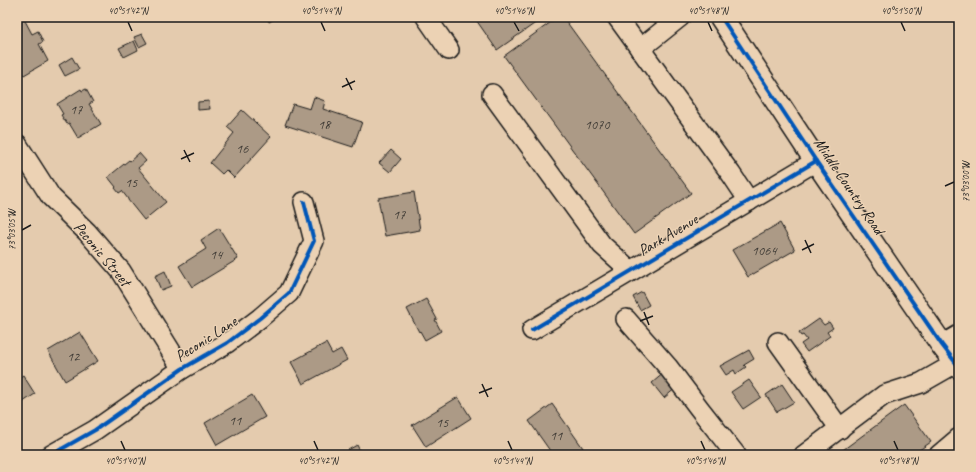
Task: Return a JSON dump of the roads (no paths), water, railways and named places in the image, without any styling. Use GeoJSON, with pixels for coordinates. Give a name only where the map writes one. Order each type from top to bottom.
{"type":"FeatureCollection","features":[{"type":"Feature","properties":{"kind":"main road","name":"Middle Country Road"},"geometry":{"type":"LineString","coordinates":[[721,17],[816,161],[951,340],[957,365]]}},
{"type":"Feature","properties":{"kind":"street"},"geometry":{"type":"LineString","coordinates":[[426,17],[448,50]]}},
{"type":"Feature","properties":{"kind":"street"},"geometry":{"type":"LineString","coordinates":[[617,17],[749,201]]}},
{"type":"Feature","properties":{"kind":"street"},"geometry":{"type":"LineString","coordinates":[[640,49],[680,17]]}},
{"type":"Feature","properties":{"kind":"street"},"geometry":{"type":"LineString","coordinates":[[492,94],[602,245],[631,271]]}},
{"type":"Feature","properties":{"kind":"street","name":"Peconic Street"},"geometry":{"type":"LineString","coordinates":[[17,144],[51,197],[87,232],[121,271],[182,369]]}},
{"type":"Feature","properties":{"kind":"street","name":"Park Avenue"},"geometry":{"type":"LineString","coordinates":[[532,330],[816,161]]}},
{"type":"Feature","properties":{"kind":"street","name":"Peconic Lane"},"geometry":{"type":"LineString","coordinates":[[51,455],[95,430],[182,369],[227,343],[260,318],[289,293],[314,241],[304,202]]}},
{"type":"Feature","properties":{"kind":"street"},"geometry":{"type":"LineString","coordinates":[[626,319],[668,367],[736,455]]}},
{"type":"Feature","properties":{"kind":"street"},"geometry":{"type":"LineString","coordinates":[[778,342],[840,429]]}},
{"type":"Feature","properties":{"kind":"street"},"geometry":{"type":"LineString","coordinates":[[804,455],[884,395],[921,383],[957,365]]}},
{"type":"Feature","properties":{"kind":"street"},"geometry":{"type":"LineString","coordinates":[[939,455],[959,438]]}}]}
